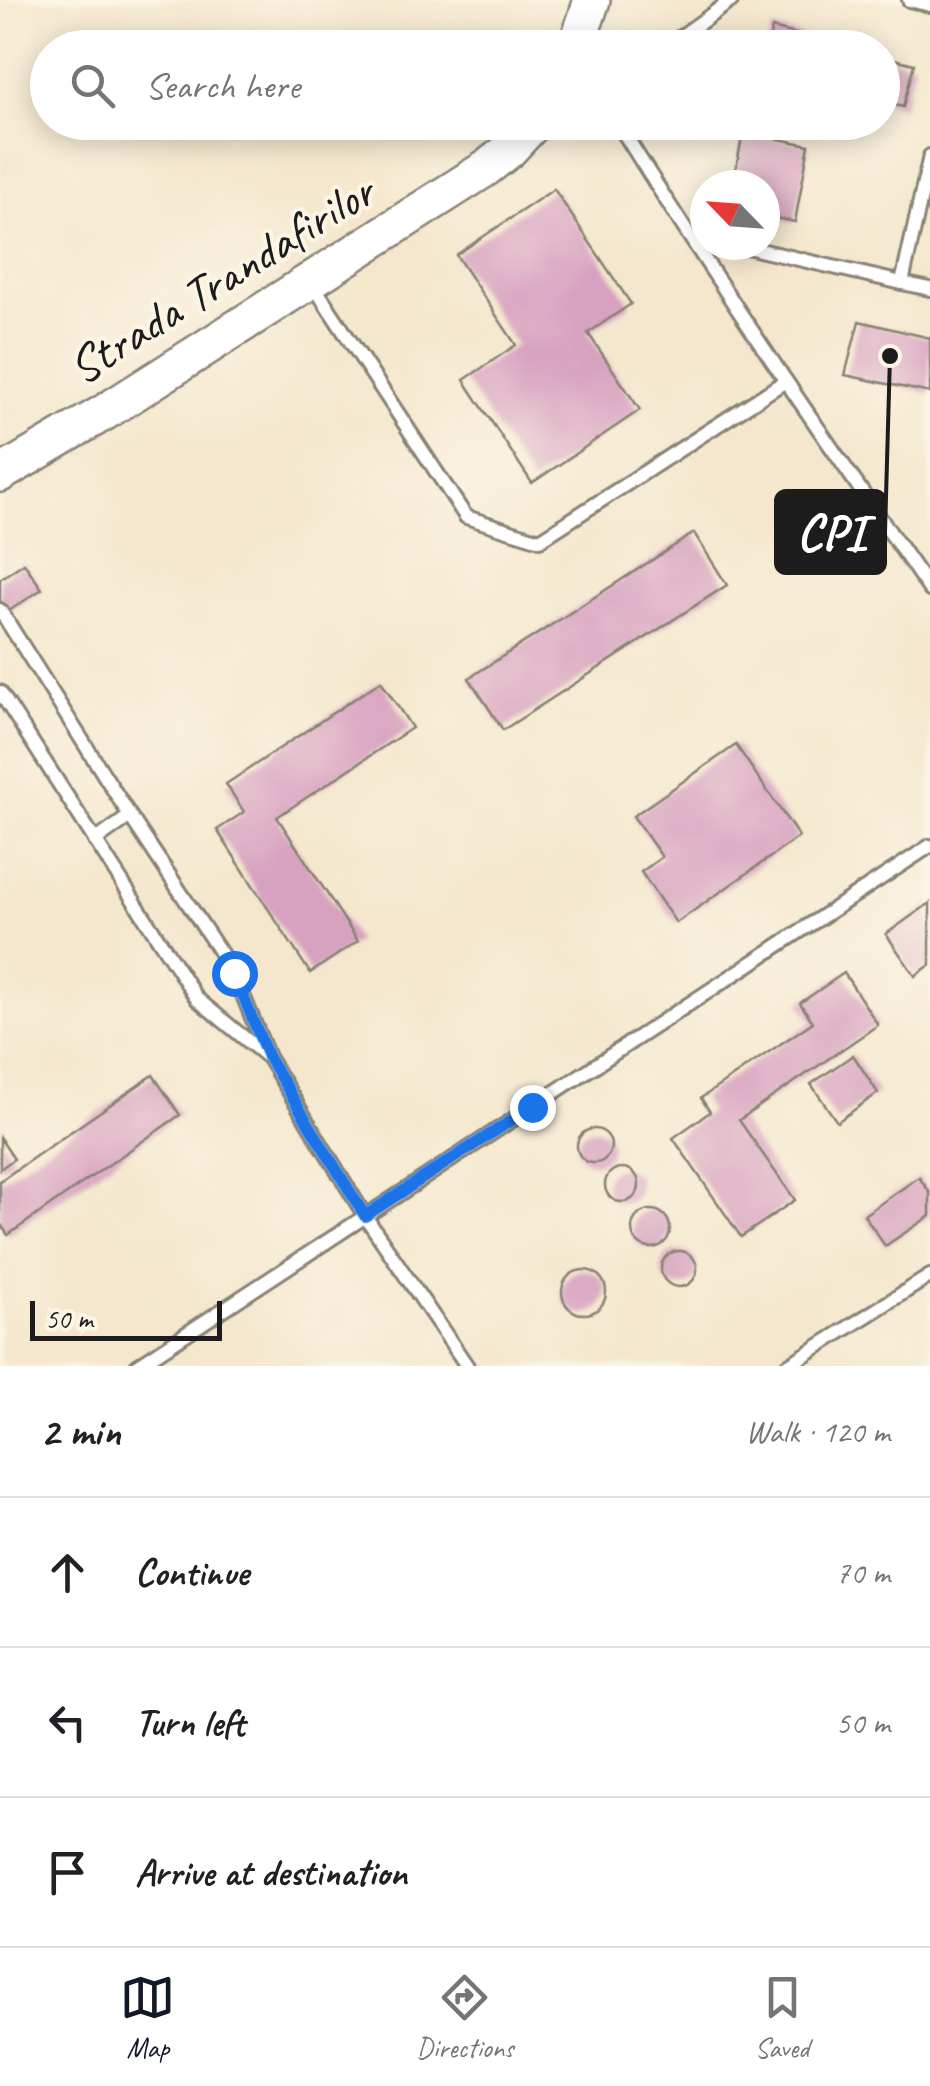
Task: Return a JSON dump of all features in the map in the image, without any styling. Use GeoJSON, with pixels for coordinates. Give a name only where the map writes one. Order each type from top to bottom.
{"type":"FeatureCollection","features":[{"type":"Feature","properties":{"kind":"main road"},"geometry":{"type":"LineString","coordinates":[[582,30],[592,0]]}},
{"type":"Feature","properties":{"kind":"main road","name":"Strada Trandafirilor"},"geometry":{"type":"LineString","coordinates":[[0,474],[105,412],[484,169],[518,140]]}},
{"type":"Feature","properties":{"kind":"lane"},"geometry":{"type":"LineString","coordinates":[[690,30],[732,0]]}},
{"type":"Feature","properties":{"kind":"lane"},"geometry":{"type":"LineString","coordinates":[[909,0],[930,5]]}},
{"type":"Feature","properties":{"kind":"lane"},"geometry":{"type":"LineString","coordinates":[[628,140],[784,382],[930,590]]}},
{"type":"Feature","properties":{"kind":"lane"},"geometry":{"type":"LineString","coordinates":[[902,283],[930,156]]}},
{"type":"Feature","properties":{"kind":"lane"},"geometry":{"type":"LineString","coordinates":[[686,233],[690,234]]}},
{"type":"Feature","properties":{"kind":"lane"},"geometry":{"type":"LineString","coordinates":[[780,255],[930,289]]}},
{"type":"Feature","properties":{"kind":"lane"},"geometry":{"type":"LineString","coordinates":[[310,281],[466,517],[540,540],[784,382]]}},
{"type":"Feature","properties":{"kind":"lane"},"geometry":{"type":"LineString","coordinates":[[0,610],[234,973],[268,1057],[365,1216],[467,1366]]}},
{"type":"Feature","properties":{"kind":"lane"},"geometry":{"type":"LineString","coordinates":[[0,692],[197,999],[268,1057]]}},
{"type":"Feature","properties":{"kind":"lane"},"geometry":{"type":"LineString","coordinates":[[95,841],[130,816]]}},
{"type":"Feature","properties":{"kind":"lane"},"geometry":{"type":"LineString","coordinates":[[136,1366],[930,846]]}},
{"type":"Feature","properties":{"kind":"lane"},"geometry":{"type":"LineString","coordinates":[[788,1366],[930,1276]]}},
{"type":"Feature","properties":{"kind":"building"},"geometry":{"type":"Polygon","coordinates":[[[900,60],[914,64],[903,107],[900,106],[900,60]]]}},
{"type":"Feature","properties":{"kind":"building"},"geometry":{"type":"Polygon","coordinates":[[[741,140],[784,140],[809,145],[795,222],[780,219],[780,170],[736,170],[741,140]]]}},
{"type":"Feature","properties":{"kind":"building"},"geometry":{"type":"Polygon","coordinates":[[[554,189],[631,304],[588,333],[640,410],[532,483],[464,380],[516,345],[456,255],[554,189]]]}},
{"type":"Feature","properties":{"kind":"building"},"geometry":{"type":"Polygon","coordinates":[[[859,321],[930,338],[930,393],[845,375],[859,321]]]}},
{"type":"Feature","properties":{"kind":"building"},"geometry":{"type":"Polygon","coordinates":[[[694,533],[727,585],[503,730],[469,678],[694,533]]]}},
{"type":"Feature","properties":{"kind":"building"},"geometry":{"type":"Polygon","coordinates":[[[24,563],[42,589],[0,617],[0,579],[24,563]]]}},
{"type":"Feature","properties":{"kind":"building"},"geometry":{"type":"Polygon","coordinates":[[[381,681],[412,728],[277,817],[358,941],[310,973],[217,830],[244,812],[226,784],[381,681]]]}},
{"type":"Feature","properties":{"kind":"building"},"geometry":{"type":"Polygon","coordinates":[[[736,745],[799,837],[676,923],[641,872],[662,857],[633,816],[736,745]]]}},
{"type":"Feature","properties":{"kind":"building"},"geometry":{"type":"Polygon","coordinates":[[[930,903],[930,965],[915,976],[886,934],[930,903]]]}},
{"type":"Feature","properties":{"kind":"building"},"geometry":{"type":"Polygon","coordinates":[[[844,973],[878,1025],[739,1120],[795,1200],[741,1237],[673,1138],[710,1112],[701,1098],[813,1022],[800,1003],[844,973]]]}},
{"type":"Feature","properties":{"kind":"building"},"geometry":{"type":"Polygon","coordinates":[[[853,1055],[878,1093],[837,1122],[811,1084],[853,1055]]]}},
{"type":"Feature","properties":{"kind":"building"},"geometry":{"type":"Polygon","coordinates":[[[153,1075],[180,1115],[8,1235],[0,1223],[0,1181],[153,1075]]]}},
{"type":"Feature","properties":{"kind":"building"},"geometry":{"type":"Polygon","coordinates":[[[594,1129],[606,1134],[611,1146],[606,1158],[594,1163],[582,1158],[577,1146],[582,1134],[594,1129]]]}},
{"type":"Feature","properties":{"kind":"building"},"geometry":{"type":"Polygon","coordinates":[[[0,1138],[14,1159],[0,1169],[0,1138]]]}},
{"type":"Feature","properties":{"kind":"building"},"geometry":{"type":"Polygon","coordinates":[[[622,1168],[634,1173],[639,1185],[634,1197],[622,1202],[610,1197],[605,1185],[610,1173],[622,1168]]]}},
{"type":"Feature","properties":{"kind":"building"},"geometry":{"type":"Polygon","coordinates":[[[919,1177],[930,1193],[930,1216],[885,1246],[864,1215],[919,1177]]]}},
{"type":"Feature","properties":{"kind":"building"},"geometry":{"type":"Polygon","coordinates":[[[651,1210],[664,1216],[670,1229],[664,1242],[651,1248],[638,1242],[632,1229],[638,1216],[651,1210]]]}},
{"type":"Feature","properties":{"kind":"building"},"geometry":{"type":"Polygon","coordinates":[[[679,1251],[692,1256],[697,1269],[692,1282],[679,1287],[666,1282],[661,1269],[666,1256],[679,1251]]]}},
{"type":"Feature","properties":{"kind":"building"},"geometry":{"type":"Polygon","coordinates":[[[584,1270],[600,1276],[606,1292],[600,1308],[584,1314],[568,1308],[562,1292],[568,1276],[584,1270]]]}},
{"type":"Feature","properties":{"kind":"place","name":"CPI"},"geometry":{"type":"Point","coordinates":[890,356]}},
{"type":"Feature","properties":{"kind":"route"},"geometry":{"type":"LineString","coordinates":[[234,973],[268,1057],[365,1216],[532,1107]]}}]}
